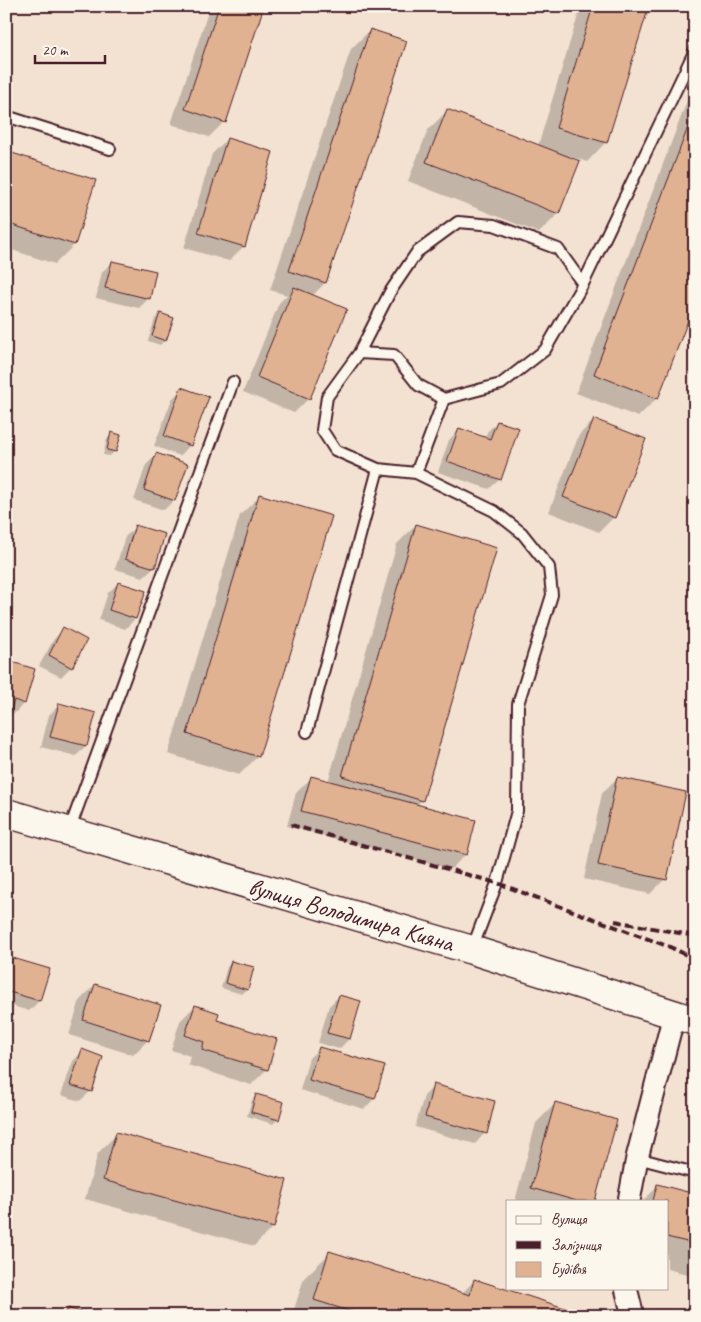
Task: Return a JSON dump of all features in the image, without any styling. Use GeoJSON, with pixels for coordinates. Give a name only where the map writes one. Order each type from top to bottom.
{"type":"FeatureCollection","features":[{"type":"Feature","properties":{"kind":"main road","name":"вулиця Володимира Кияна"},"geometry":{"type":"LineString","coordinates":[[6,813],[472,950],[684,1018]]}},
{"type":"Feature","properties":{"kind":"street"},"geometry":{"type":"LineString","coordinates":[[629,1200],[636,1158],[684,1018]]}},
{"type":"Feature","properties":{"kind":"street"},"geometry":{"type":"LineString","coordinates":[[626,1290],[633,1316]]}},
{"type":"Feature","properties":{"kind":"lane"},"geometry":{"type":"LineString","coordinates":[[359,353],[394,355],[418,385],[444,399],[501,384],[545,350],[583,284],[695,50]]}},
{"type":"Feature","properties":{"kind":"lane"},"geometry":{"type":"LineString","coordinates":[[6,116],[110,149]]}},
{"type":"Feature","properties":{"kind":"lane"},"geometry":{"type":"LineString","coordinates":[[472,950],[497,884],[517,811],[518,704],[552,595],[549,567],[522,532],[494,511],[416,472],[378,469],[335,450],[322,430],[327,397],[359,353],[390,292],[417,252],[458,222],[494,225],[558,249],[583,284]]}},
{"type":"Feature","properties":{"kind":"lane"},"geometry":{"type":"LineString","coordinates":[[68,832],[233,382]]}},
{"type":"Feature","properties":{"kind":"lane"},"geometry":{"type":"LineString","coordinates":[[416,472],[444,399]]}},
{"type":"Feature","properties":{"kind":"lane"},"geometry":{"type":"LineString","coordinates":[[307,732],[378,469]]}},
{"type":"Feature","properties":{"kind":"lane"},"geometry":{"type":"LineString","coordinates":[[636,1158],[695,1173]]}},
{"type":"Feature","properties":{"kind":"building"},"geometry":{"type":"Polygon","coordinates":[[[219,6],[264,6],[226,123],[185,109],[219,6]]]}},
{"type":"Feature","properties":{"kind":"building"},"geometry":{"type":"Polygon","coordinates":[[[593,6],[649,6],[607,143],[556,128],[593,6]]]}},
{"type":"Feature","properties":{"kind":"building"},"geometry":{"type":"Polygon","coordinates":[[[370,29],[407,41],[326,283],[289,271],[370,29]]]}},
{"type":"Feature","properties":{"kind":"building"},"geometry":{"type":"Polygon","coordinates":[[[447,109],[580,161],[559,214],[426,162],[447,109]]]}},
{"type":"Feature","properties":{"kind":"building"},"geometry":{"type":"Polygon","coordinates":[[[695,109],[695,302],[658,399],[594,374],[695,109]]]}},
{"type":"Feature","properties":{"kind":"building"},"geometry":{"type":"Polygon","coordinates":[[[227,138],[273,152],[245,247],[198,233],[227,138]]]}},
{"type":"Feature","properties":{"kind":"building"},"geometry":{"type":"Polygon","coordinates":[[[6,151],[96,180],[75,245],[6,223],[6,151]]]}},
{"type":"Feature","properties":{"kind":"building"},"geometry":{"type":"Polygon","coordinates":[[[112,261],[156,271],[150,299],[105,288],[112,261]]]}},
{"type":"Feature","properties":{"kind":"building"},"geometry":{"type":"Polygon","coordinates":[[[294,287],[347,309],[310,399],[257,377],[294,287]]]}},
{"type":"Feature","properties":{"kind":"building"},"geometry":{"type":"Polygon","coordinates":[[[160,313],[174,318],[166,341],[152,336],[160,313]]]}},
{"type":"Feature","properties":{"kind":"building"},"geometry":{"type":"Polygon","coordinates":[[[181,387],[209,397],[191,446],[164,436],[181,387]]]}},
{"type":"Feature","properties":{"kind":"building"},"geometry":{"type":"Polygon","coordinates":[[[594,419],[646,439],[615,518],[563,497],[594,419]]]}},
{"type":"Feature","properties":{"kind":"building"},"geometry":{"type":"Polygon","coordinates":[[[497,421],[519,428],[501,480],[447,461],[459,428],[490,439],[497,421]]]}},
{"type":"Feature","properties":{"kind":"building"},"geometry":{"type":"Polygon","coordinates":[[[111,432],[121,435],[116,452],[107,450],[111,432]]]}},
{"type":"Feature","properties":{"kind":"building"},"geometry":{"type":"Polygon","coordinates":[[[156,453],[188,464],[175,501],[144,490],[156,453]]]}},
{"type":"Feature","properties":{"kind":"building"},"geometry":{"type":"Polygon","coordinates":[[[259,494],[332,516],[259,757],[187,734],[259,494]]]}},
{"type":"Feature","properties":{"kind":"building"},"geometry":{"type":"Polygon","coordinates":[[[416,524],[497,548],[423,801],[342,776],[416,524]]]}},
{"type":"Feature","properties":{"kind":"building"},"geometry":{"type":"Polygon","coordinates":[[[135,525],[165,534],[155,568],[125,559],[135,525]]]}},
{"type":"Feature","properties":{"kind":"building"},"geometry":{"type":"Polygon","coordinates":[[[118,582],[146,591],[136,619],[109,610],[118,582]]]}},
{"type":"Feature","properties":{"kind":"building"},"geometry":{"type":"Polygon","coordinates":[[[63,627],[87,640],[72,668],[49,655],[63,627]]]}},
{"type":"Feature","properties":{"kind":"building"},"geometry":{"type":"Polygon","coordinates":[[[6,660],[35,669],[25,704],[14,700],[6,725],[6,660]]]}},
{"type":"Feature","properties":{"kind":"building"},"geometry":{"type":"Polygon","coordinates":[[[59,703],[96,713],[87,746],[50,737],[59,703]]]}},
{"type":"Feature","properties":{"kind":"building"},"geometry":{"type":"Polygon","coordinates":[[[311,776],[476,820],[467,855],[301,811],[311,776]]]}},
{"type":"Feature","properties":{"kind":"building"},"geometry":{"type":"Polygon","coordinates":[[[617,777],[686,792],[667,880],[598,865],[617,777]]]}},
{"type":"Feature","properties":{"kind":"building"},"geometry":{"type":"Polygon","coordinates":[[[6,956],[50,969],[40,1001],[6,991],[6,956]]]}},
{"type":"Feature","properties":{"kind":"building"},"geometry":{"type":"Polygon","coordinates":[[[231,961],[254,967],[248,990],[225,983],[231,961]]]}},
{"type":"Feature","properties":{"kind":"building"},"geometry":{"type":"Polygon","coordinates":[[[95,984],[161,1005],[149,1041],[83,1020],[95,984]]]}},
{"type":"Feature","properties":{"kind":"building"},"geometry":{"type":"Polygon","coordinates":[[[339,995],[361,1001],[350,1039],[327,1033],[339,995]]]}},
{"type":"Feature","properties":{"kind":"building"},"geometry":{"type":"Polygon","coordinates":[[[195,1005],[219,1013],[217,1020],[277,1039],[268,1070],[202,1050],[204,1042],[185,1035],[195,1005]]]}},
{"type":"Feature","properties":{"kind":"building"},"geometry":{"type":"Polygon","coordinates":[[[319,1047],[385,1066],[375,1099],[309,1080],[319,1047]]]}},
{"type":"Feature","properties":{"kind":"building"},"geometry":{"type":"Polygon","coordinates":[[[82,1049],[103,1057],[92,1092],[70,1085],[82,1049]]]}},
{"type":"Feature","properties":{"kind":"building"},"geometry":{"type":"Polygon","coordinates":[[[433,1084],[495,1101],[487,1134],[425,1117],[433,1084]]]}},
{"type":"Feature","properties":{"kind":"building"},"geometry":{"type":"Polygon","coordinates":[[[256,1094],[284,1102],[279,1120],[251,1112],[256,1094]]]}},
{"type":"Feature","properties":{"kind":"building"},"geometry":{"type":"Polygon","coordinates":[[[555,1102],[617,1120],[595,1200],[573,1200],[531,1188],[555,1102]]]}},
{"type":"Feature","properties":{"kind":"building"},"geometry":{"type":"Polygon","coordinates":[[[116,1132],[287,1180],[274,1228],[103,1180],[116,1132]]]}},
{"type":"Feature","properties":{"kind":"building"},"geometry":{"type":"Polygon","coordinates":[[[657,1184],[695,1194],[695,1244],[668,1237],[668,1200],[653,1200],[657,1184]]]}},
{"type":"Feature","properties":{"kind":"building"},"geometry":{"type":"Polygon","coordinates":[[[329,1251],[470,1295],[474,1279],[590,1316],[365,1316],[314,1300],[329,1251]]]}},
{"type":"Feature","properties":{"kind":"building"},"geometry":{"type":"Polygon","coordinates":[[[68,1308],[94,1316],[65,1316],[68,1308]]]}},
{"type":"Feature","properties":{"kind":"railway"},"geometry":{"type":"LineString","coordinates":[[291,825],[497,883],[670,947],[695,959]]}},
{"type":"Feature","properties":{"kind":"railway"},"geometry":{"type":"LineString","coordinates":[[615,921],[695,936]]}}]}
